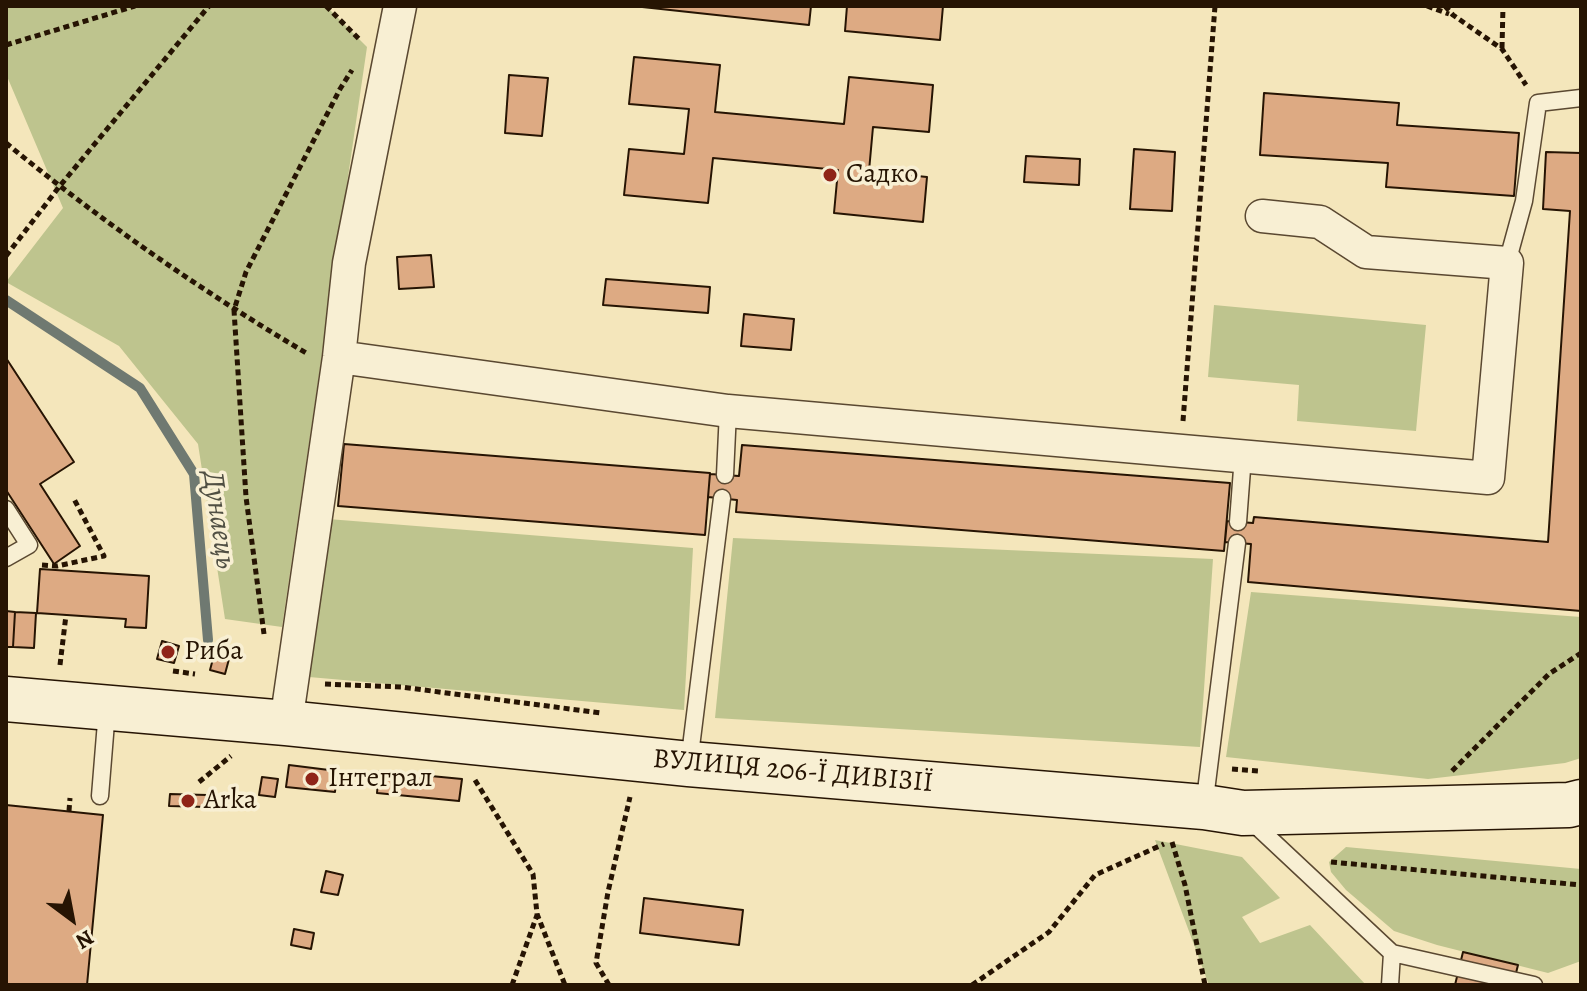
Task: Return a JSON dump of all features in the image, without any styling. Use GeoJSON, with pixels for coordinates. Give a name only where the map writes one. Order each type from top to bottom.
{"type":"FeatureCollection","features":[{"type":"Feature","properties":{"kind":"street"},"geometry":{"type":"LineString","coordinates":[[286,723],[338,364],[378,53],[400,6]]}},
{"type":"Feature","properties":{"kind":"street"},"geometry":{"type":"LineString","coordinates":[[338,364],[728,411],[1488,478],[1507,263],[1366,252],[1320,222],[1262,216]]}},
{"type":"Feature","properties":{"kind":"street","name":"ВУЛИЦЯ 206-Ї ДИВІЗІЇ"},"geometry":{"type":"LineString","coordinates":[[6,699],[286,723],[689,764],[1219,796],[1569,805],[1581,802]]}},
{"type":"Feature","properties":{"kind":"lane"},"geometry":{"type":"LineString","coordinates":[[1507,263],[1524,201],[1538,103],[1581,98]]}},
{"type":"Feature","properties":{"kind":"lane"},"geometry":{"type":"LineString","coordinates":[[725,475],[728,411]]}},
{"type":"Feature","properties":{"kind":"lane"},"geometry":{"type":"LineString","coordinates":[[1238,522],[1243,456]]}},
{"type":"Feature","properties":{"kind":"lane"},"geometry":{"type":"LineString","coordinates":[[689,764],[722,498]]}},
{"type":"Feature","properties":{"kind":"lane"},"geometry":{"type":"LineString","coordinates":[[6,509],[29,545],[6,558]]}},
{"type":"Feature","properties":{"kind":"lane"},"geometry":{"type":"LineString","coordinates":[[1237,543],[1219,796],[1392,953],[1534,985]]}},
{"type":"Feature","properties":{"kind":"lane"},"geometry":{"type":"LineString","coordinates":[[100,796],[107,708]]}},
{"type":"Feature","properties":{"kind":"lane"},"geometry":{"type":"LineString","coordinates":[[1390,985],[1392,953]]}},
{"type":"Feature","properties":{"kind":"path"},"geometry":{"type":"LineString","coordinates":[[6,45],[135,6]]}},
{"type":"Feature","properties":{"kind":"path"},"geometry":{"type":"LineString","coordinates":[[6,256],[209,6]]}},
{"type":"Feature","properties":{"kind":"path"},"geometry":{"type":"LineString","coordinates":[[266,647],[246,497],[234,310],[246,272],[340,89],[378,53],[326,6]]}},
{"type":"Feature","properties":{"kind":"path"},"geometry":{"type":"LineString","coordinates":[[1181,449],[1215,6]]}},
{"type":"Feature","properties":{"kind":"path"},"geometry":{"type":"LineString","coordinates":[[1427,6],[1453,15]]}},
{"type":"Feature","properties":{"kind":"path"},"geometry":{"type":"LineString","coordinates":[[1445,6],[1502,49],[1538,103]]}},
{"type":"Feature","properties":{"kind":"path"},"geometry":{"type":"LineString","coordinates":[[1502,49],[1503,6]]}},
{"type":"Feature","properties":{"kind":"path"},"geometry":{"type":"LineString","coordinates":[[6,143],[59,187],[234,310],[338,364]]}},
{"type":"Feature","properties":{"kind":"path"},"geometry":{"type":"LineString","coordinates":[[32,564],[57,566],[104,556],[74,499]]}},
{"type":"Feature","properties":{"kind":"path"},"geometry":{"type":"LineString","coordinates":[[60,666],[66,615]]}},
{"type":"Feature","properties":{"kind":"path"},"geometry":{"type":"LineString","coordinates":[[1448,774],[1549,674],[1581,653]]}},
{"type":"Feature","properties":{"kind":"path"},"geometry":{"type":"LineString","coordinates":[[401,687],[602,713]]}},
{"type":"Feature","properties":{"kind":"path"},"geometry":{"type":"LineString","coordinates":[[199,782],[238,750]]}},
{"type":"Feature","properties":{"kind":"path"},"geometry":{"type":"LineString","coordinates":[[609,985],[596,963],[608,892],[630,804],[630,758]]}},
{"type":"Feature","properties":{"kind":"path"},"geometry":{"type":"LineString","coordinates":[[1219,796],[1270,772]]}},
{"type":"Feature","properties":{"kind":"path"},"geometry":{"type":"LineString","coordinates":[[474,780],[533,874],[537,914],[565,985]]}},
{"type":"Feature","properties":{"kind":"path"},"geometry":{"type":"LineString","coordinates":[[69,811],[70,798]]}},
{"type":"Feature","properties":{"kind":"path"},"geometry":{"type":"LineString","coordinates":[[972,985],[1049,932],[1095,875],[1172,840],[1185,885],[1205,985]]}},
{"type":"Feature","properties":{"kind":"path"},"geometry":{"type":"LineString","coordinates":[[1329,862],[1581,885]]}},
{"type":"Feature","properties":{"kind":"path"},"geometry":{"type":"LineString","coordinates":[[512,985],[537,914]]}},
{"type":"Feature","properties":{"kind":"green space"},"geometry":{"type":"Polygon","coordinates":[[[6,6],[326,6],[367,47],[282,627],[225,619],[198,444],[119,346],[6,282],[63,208],[6,74],[6,6]]]}},
{"type":"Feature","properties":{"kind":"green space"},"geometry":{"type":"Polygon","coordinates":[[[1214,305],[1426,325],[1416,431],[1297,421],[1299,385],[1208,377],[1214,305]]]}},
{"type":"Feature","properties":{"kind":"green space"},"geometry":{"type":"Polygon","coordinates":[[[328,519],[693,548],[684,710],[309,677],[328,519]]]}},
{"type":"Feature","properties":{"kind":"green space"},"geometry":{"type":"Polygon","coordinates":[[[733,538],[1213,559],[1200,747],[715,718],[733,538]]]}},
{"type":"Feature","properties":{"kind":"green space"},"geometry":{"type":"Polygon","coordinates":[[[1251,592],[1581,617],[1581,758],[1565,763],[1428,779],[1226,757],[1251,592]]]}},
{"type":"Feature","properties":{"kind":"green space"},"geometry":{"type":"Polygon","coordinates":[[[1155,840],[1242,857],[1280,898],[1242,917],[1260,943],[1310,925],[1366,985],[1209,985],[1155,840]]]}},
{"type":"Feature","properties":{"kind":"green space"},"geometry":{"type":"Polygon","coordinates":[[[1346,847],[1581,869],[1581,961],[1548,973],[1394,931],[1346,890],[1331,872],[1329,862],[1346,847]]]}},
{"type":"Feature","properties":{"kind":"building"},"geometry":{"type":"Polygon","coordinates":[[[633,6],[811,6],[809,25],[633,6]]]}},
{"type":"Feature","properties":{"kind":"building"},"geometry":{"type":"Polygon","coordinates":[[[847,6],[943,6],[940,40],[845,31],[847,6]]]}},
{"type":"Feature","properties":{"kind":"building"},"geometry":{"type":"Polygon","coordinates":[[[634,57],[720,65],[715,112],[844,124],[849,77],[933,85],[929,132],[873,127],[869,171],[927,177],[923,222],[834,213],[838,170],[713,158],[708,203],[624,195],[629,149],[684,154],[689,109],[629,104],[634,57]]]}},
{"type":"Feature","properties":{"kind":"building"},"geometry":{"type":"Polygon","coordinates":[[[509,75],[548,78],[542,136],[505,133],[509,75]]]}},
{"type":"Feature","properties":{"kind":"building"},"geometry":{"type":"Polygon","coordinates":[[[1264,93],[1399,103],[1397,125],[1519,133],[1514,196],[1386,187],[1388,163],[1260,155],[1264,93]]]}},
{"type":"Feature","properties":{"kind":"building"},"geometry":{"type":"Polygon","coordinates":[[[1134,149],[1175,152],[1172,211],[1130,209],[1134,149]]]}},
{"type":"Feature","properties":{"kind":"building"},"geometry":{"type":"Polygon","coordinates":[[[1546,152],[1581,153],[1581,611],[1248,582],[1251,544],[1225,542],[1227,521],[1253,523],[1254,517],[1548,542],[1570,211],[1543,209],[1546,152]]]}},
{"type":"Feature","properties":{"kind":"building"},"geometry":{"type":"Polygon","coordinates":[[[1026,156],[1080,159],[1079,185],[1024,182],[1026,156]]]}},
{"type":"Feature","properties":{"kind":"building"},"geometry":{"type":"Polygon","coordinates":[[[431,255],[434,287],[399,289],[397,257],[431,255]]]}},
{"type":"Feature","properties":{"kind":"building"},"geometry":{"type":"Polygon","coordinates":[[[606,279],[710,287],[708,313],[603,305],[606,279]]]}},
{"type":"Feature","properties":{"kind":"building"},"geometry":{"type":"Polygon","coordinates":[[[744,314],[794,319],[791,350],[741,346],[744,314]]]}},
{"type":"Feature","properties":{"kind":"building"},"geometry":{"type":"Polygon","coordinates":[[[6,358],[74,462],[40,484],[80,546],[54,564],[6,490],[6,358]]]}},
{"type":"Feature","properties":{"kind":"building"},"geometry":{"type":"Polygon","coordinates":[[[344,444],[710,473],[705,535],[338,506],[344,444]]]}},
{"type":"Feature","properties":{"kind":"building"},"geometry":{"type":"Polygon","coordinates":[[[742,445],[1230,483],[1224,551],[736,512],[737,500],[708,497],[710,474],[739,476],[742,445]]]}},
{"type":"Feature","properties":{"kind":"building"},"geometry":{"type":"Polygon","coordinates":[[[40,569],[149,576],[146,628],[125,627],[126,619],[37,613],[40,569]]]}},
{"type":"Feature","properties":{"kind":"building"},"geometry":{"type":"Polygon","coordinates":[[[6,611],[15,612],[13,647],[6,647],[6,611]]]}},
{"type":"Feature","properties":{"kind":"building"},"geometry":{"type":"Polygon","coordinates":[[[15,612],[36,613],[34,648],[13,647],[15,612]]]}},
{"type":"Feature","properties":{"kind":"building","name":"Риба"},"geometry":{"type":"Polygon","coordinates":[[[162,641],[179,646],[174,663],[157,659],[162,641]]]}},
{"type":"Feature","properties":{"kind":"building"},"geometry":{"type":"Polygon","coordinates":[[[214,655],[229,659],[225,674],[210,670],[214,655]]]}},
{"type":"Feature","properties":{"kind":"building","name":"Інтеграл"},"geometry":{"type":"Polygon","coordinates":[[[289,765],[337,771],[335,792],[286,787],[289,765]]]}},
{"type":"Feature","properties":{"kind":"building"},"geometry":{"type":"Polygon","coordinates":[[[379,771],[462,779],[459,801],[377,793],[379,771]]]}},
{"type":"Feature","properties":{"kind":"building"},"geometry":{"type":"Polygon","coordinates":[[[262,777],[278,779],[275,797],[259,795],[262,777]]]}},
{"type":"Feature","properties":{"kind":"building","name":"Arka"},"geometry":{"type":"Polygon","coordinates":[[[170,794],[207,795],[207,807],[169,806],[170,794]]]}},
{"type":"Feature","properties":{"kind":"building"},"geometry":{"type":"Polygon","coordinates":[[[213,795],[225,797],[224,808],[211,807],[213,795]]]}},
{"type":"Feature","properties":{"kind":"building"},"geometry":{"type":"Polygon","coordinates":[[[6,805],[103,815],[87,985],[6,985],[6,805]]]}},
{"type":"Feature","properties":{"kind":"building"},"geometry":{"type":"Polygon","coordinates":[[[326,871],[343,875],[338,895],[321,892],[326,871]]]}},
{"type":"Feature","properties":{"kind":"building"},"geometry":{"type":"Polygon","coordinates":[[[644,898],[743,910],[739,945],[640,933],[644,898]]]}},
{"type":"Feature","properties":{"kind":"building"},"geometry":{"type":"Polygon","coordinates":[[[294,929],[314,933],[311,949],[291,945],[294,929]]]}},
{"type":"Feature","properties":{"kind":"building"},"geometry":{"type":"Polygon","coordinates":[[[1463,952],[1518,965],[1513,985],[1455,985],[1463,952]]]}},
{"type":"Feature","properties":{"kind":"waterway","name":"Дунаець"},"geometry":{"type":"LineString","coordinates":[[6,300],[140,388],[194,474],[208,640]]}},
{"type":"Feature","properties":{"kind":"place","name":"Садко"},"geometry":{"type":"Point","coordinates":[830,175]}},
{"type":"Feature","properties":{"kind":"place","name":"Риба"},"geometry":{"type":"Point","coordinates":[168,652]}},
{"type":"Feature","properties":{"kind":"place","name":"Інтеграл"},"geometry":{"type":"Point","coordinates":[312,779]}},
{"type":"Feature","properties":{"kind":"place","name":"Arka"},"geometry":{"type":"Point","coordinates":[188,801]}}]}
